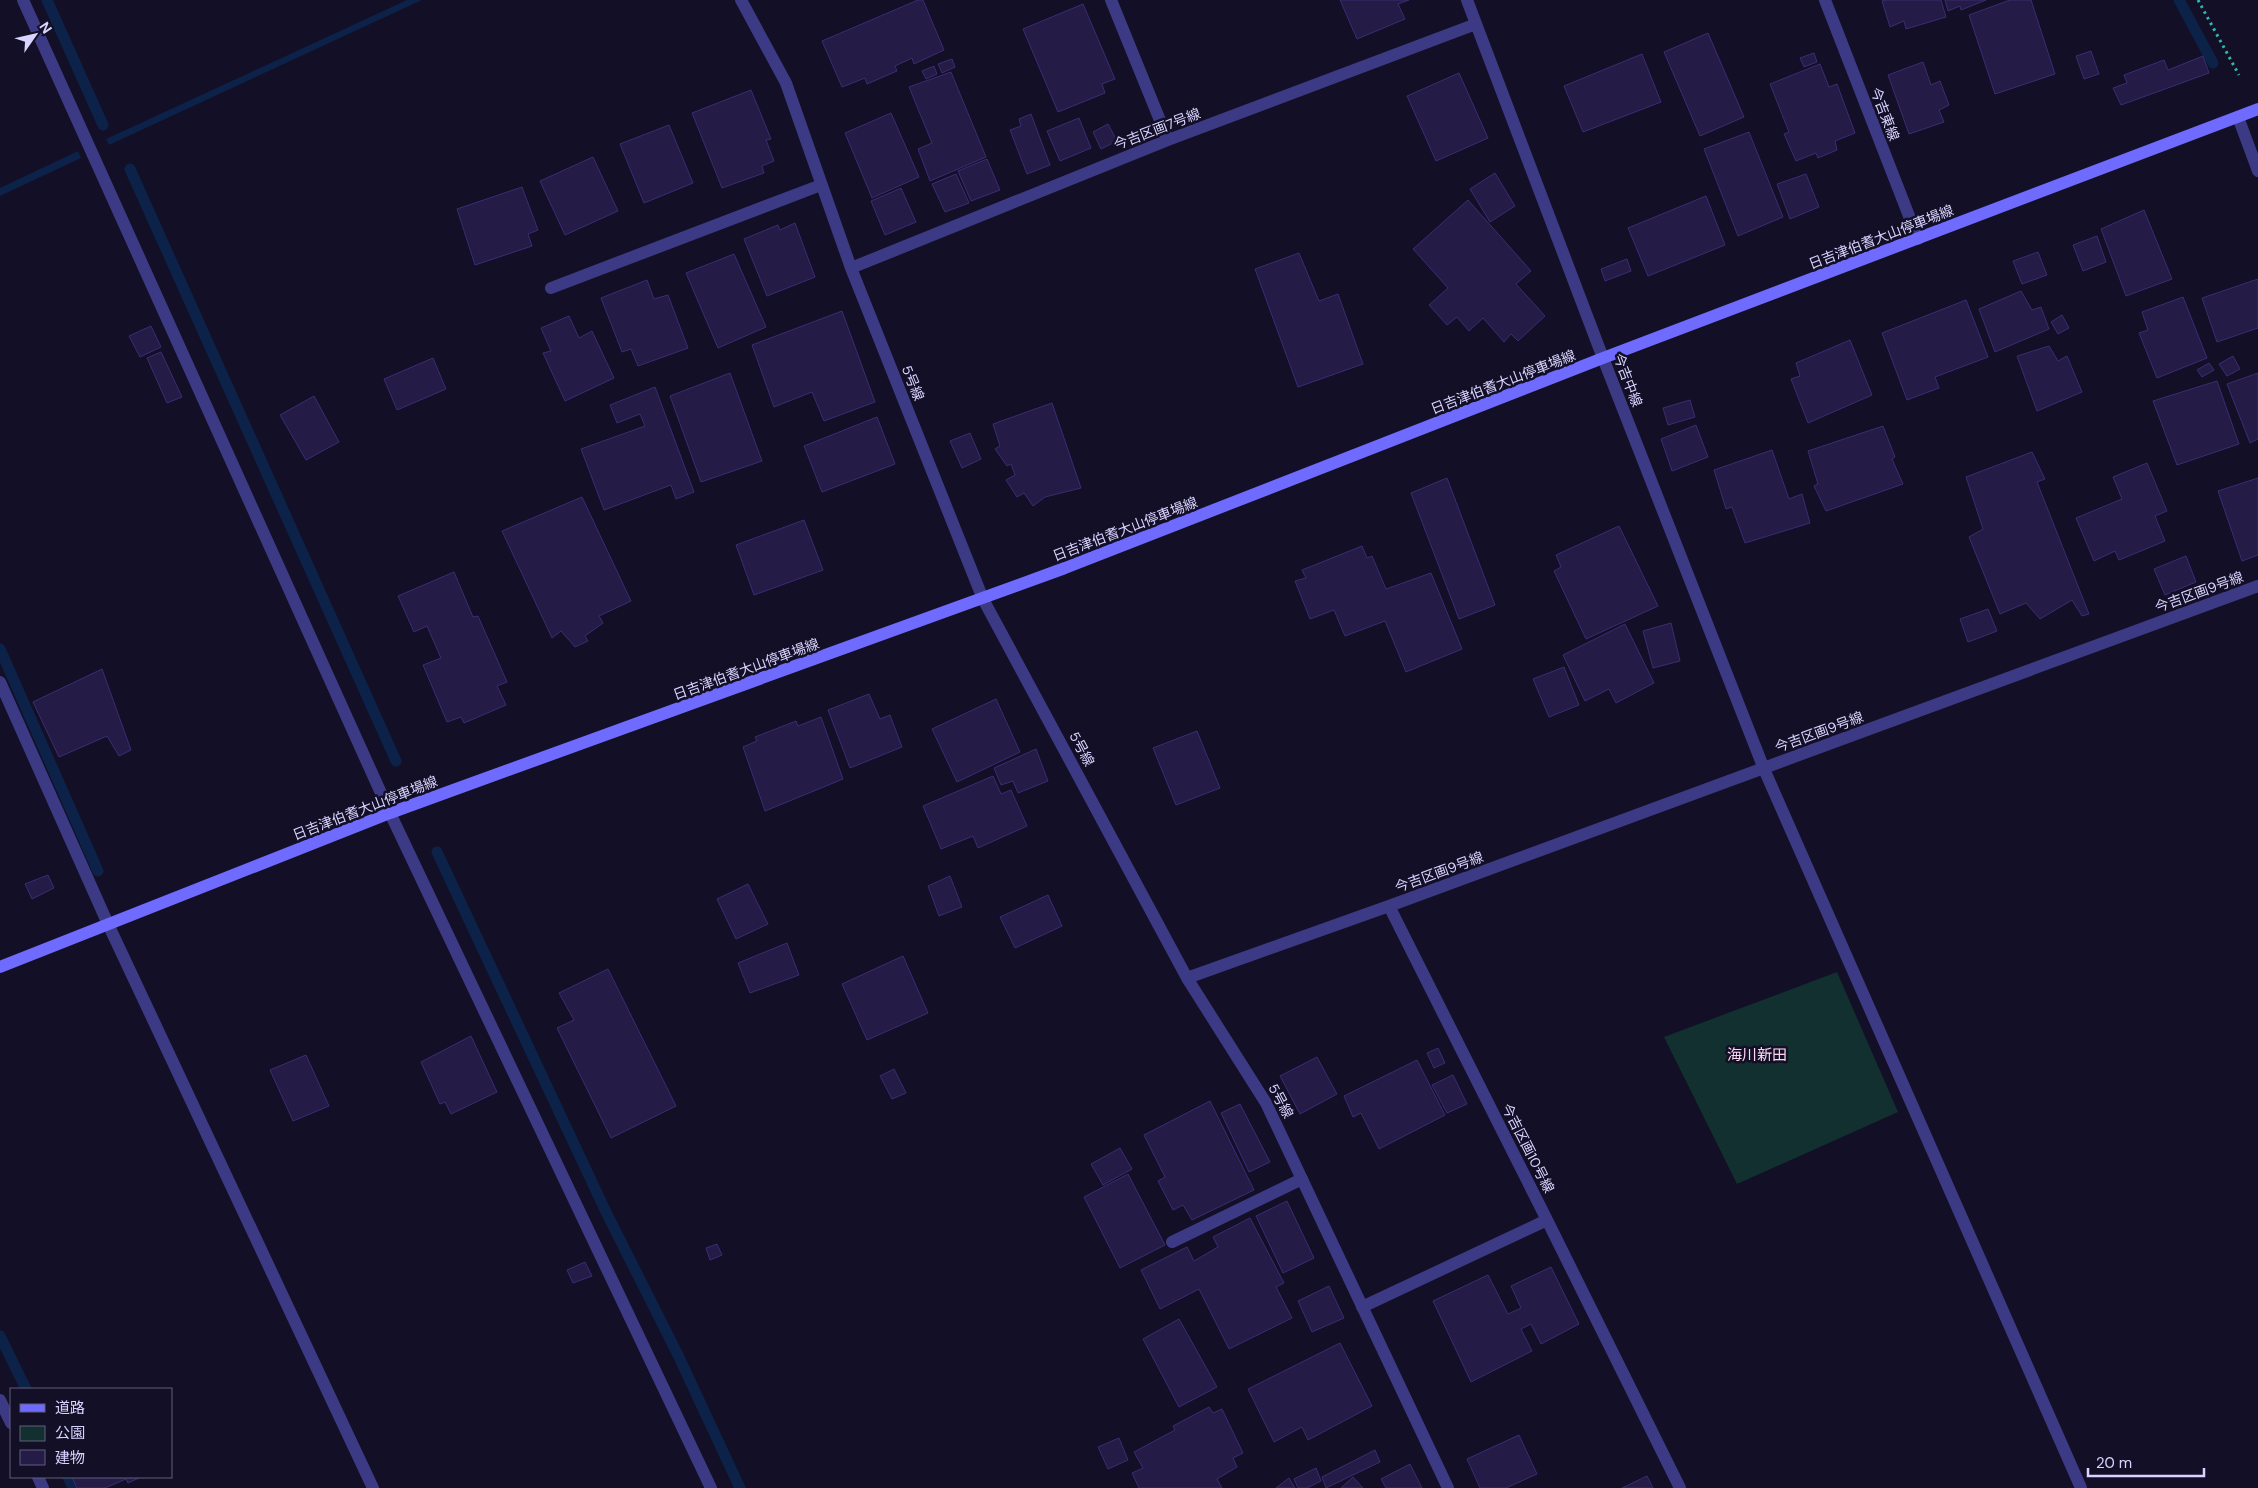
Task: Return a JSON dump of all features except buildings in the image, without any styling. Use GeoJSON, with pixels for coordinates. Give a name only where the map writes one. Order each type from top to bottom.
{"type":"FeatureCollection","features":[{"type":"Feature","properties":{"kind":"main road","name":"日吉津伯耆大山停車場線"},"geometry":{"type":"LineString","coordinates":[[0,967],[390,813],[983,599],[1603,358],[2258,109]]}},
{"type":"Feature","properties":{"kind":"street"},"geometry":{"type":"LineString","coordinates":[[23,0],[390,813],[712,1488]]}},
{"type":"Feature","properties":{"kind":"street","name":"5号線"},"geometry":{"type":"LineString","coordinates":[[741,0],[786,83],[851,268],[983,599],[1187,978],[1266,1103],[1448,1488]]}},
{"type":"Feature","properties":{"kind":"street"},"geometry":{"type":"LineString","coordinates":[[1110,0],[1168,140]]}},
{"type":"Feature","properties":{"kind":"street","name":"今吉中線"},"geometry":{"type":"LineString","coordinates":[[1467,0],[1603,358],[1764,769],[2081,1488]]}},
{"type":"Feature","properties":{"kind":"street","name":"今吉東線"},"geometry":{"type":"LineString","coordinates":[[1825,0],[1918,239]]}},
{"type":"Feature","properties":{"kind":"street","name":"今吉区画7号線"},"geometry":{"type":"LineString","coordinates":[[851,268],[1168,140],[1476,24]]}},
{"type":"Feature","properties":{"kind":"street"},"geometry":{"type":"LineString","coordinates":[[2238,117],[2258,171]]}},
{"type":"Feature","properties":{"kind":"street"},"geometry":{"type":"LineString","coordinates":[[551,288],[821,185]]}},
{"type":"Feature","properties":{"kind":"street","name":"今吉区画9号線"},"geometry":{"type":"LineString","coordinates":[[1187,978],[1390,906],[2258,586]]}},
{"type":"Feature","properties":{"kind":"street"},"geometry":{"type":"LineString","coordinates":[[0,682],[108,924],[373,1488]]}},
{"type":"Feature","properties":{"kind":"street","name":"今吉区画10号線"},"geometry":{"type":"LineString","coordinates":[[1390,906],[1680,1488]]}},
{"type":"Feature","properties":{"kind":"street"},"geometry":{"type":"LineString","coordinates":[[1172,1242],[1302,1179]]}},
{"type":"Feature","properties":{"kind":"street"},"geometry":{"type":"LineString","coordinates":[[1362,1307],[1547,1220]]}},
{"type":"Feature","properties":{"kind":"street"},"geometry":{"type":"LineString","coordinates":[[0,1400],[10,1421]]}},
{"type":"Feature","properties":{"kind":"path"},"geometry":{"type":"LineString","coordinates":[[2198,0],[2239,75]]}},
{"type":"Feature","properties":{"kind":"green space"},"geometry":{"type":"Polygon","coordinates":[[[1837,972],[1898,1112],[1737,1184],[1664,1037],[1837,972]]]}},
{"type":"Feature","properties":{"kind":"water"},"geometry":{"type":"Polygon","coordinates":[[[407,0],[422,0],[109,145],[106,139],[407,0]]]}},
{"type":"Feature","properties":{"kind":"water"},"geometry":{"type":"Polygon","coordinates":[[[78,151],[81,158],[0,196],[0,188],[78,151]]]}},
{"type":"Feature","properties":{"kind":"waterway"},"geometry":{"type":"LineString","coordinates":[[47,0],[103,125]]}},
{"type":"Feature","properties":{"kind":"waterway"},"geometry":{"type":"LineString","coordinates":[[2179,0],[2213,63]]}},
{"type":"Feature","properties":{"kind":"waterway"},"geometry":{"type":"LineString","coordinates":[[130,169],[396,761]]}},
{"type":"Feature","properties":{"kind":"waterway"},"geometry":{"type":"LineString","coordinates":[[0,649],[98,871]]}},
{"type":"Feature","properties":{"kind":"waterway"},"geometry":{"type":"LineString","coordinates":[[437,852],[606,1212],[678,1355],[740,1488]]}},
{"type":"Feature","properties":{"kind":"waterway"},"geometry":{"type":"LineString","coordinates":[[0,1336],[26,1388]]}},
{"type":"Feature","properties":{"kind":"waterway"},"geometry":{"type":"LineString","coordinates":[[68,1478],[73,1488]]}},
{"type":"Feature","properties":{"kind":"district","name":"海川新田"},"geometry":{"type":"Point","coordinates":[1757,1055]}}]}
